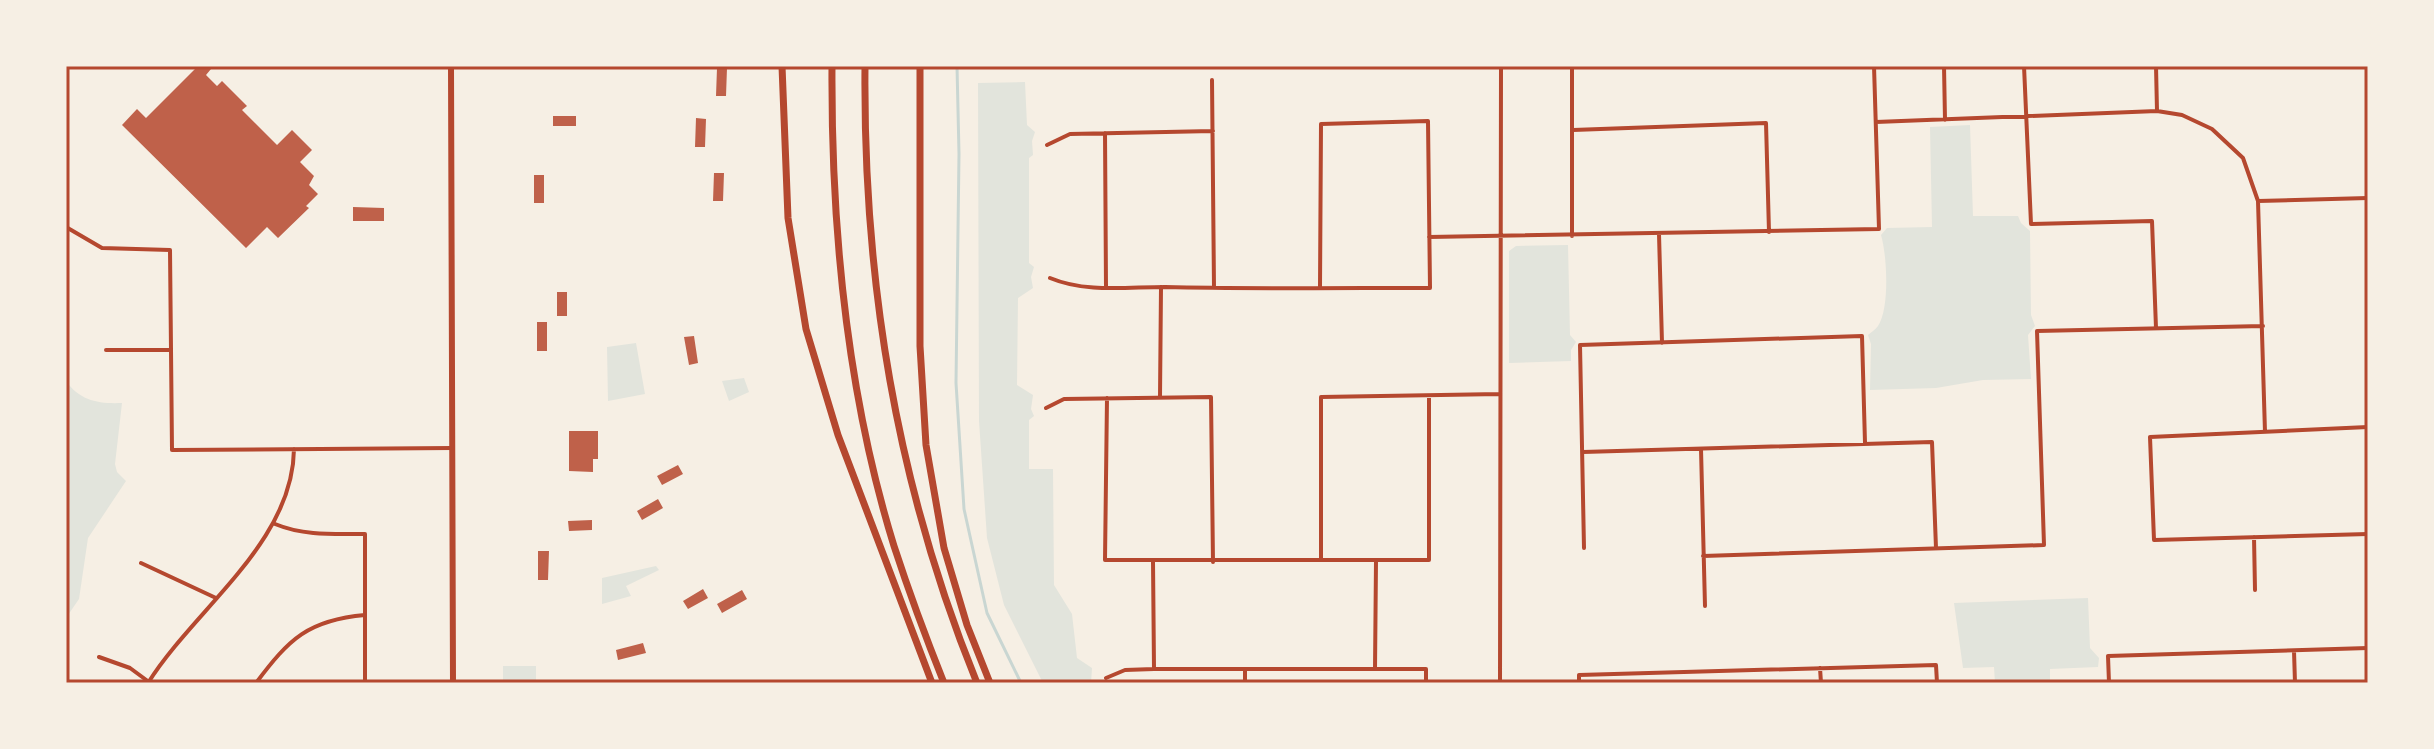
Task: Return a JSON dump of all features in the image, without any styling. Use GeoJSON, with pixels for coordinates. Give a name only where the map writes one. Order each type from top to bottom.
{"type":"FeatureCollection","features":[{"type":"Feature","properties":{"kind":"highway"},"geometry":{"type":"LineString","coordinates":[[782,66],[788,218],[806,329],[833,421],[932,683]]}},
{"type":"Feature","properties":{"kind":"highway"},"geometry":{"type":"LineString","coordinates":[[832,66],[838,244],[857,389],[895,548],[944,683]]}},
{"type":"Feature","properties":{"kind":"highway"},"geometry":{"type":"LineString","coordinates":[[865,66],[867,208],[885,357],[900,438],[920,518],[977,683]]}},
{"type":"Feature","properties":{"kind":"highway"},"geometry":{"type":"LineString","coordinates":[[920,66],[920,346],[926,445],[944,548],[967,625],[990,683]]}},
{"type":"Feature","properties":{"kind":"main road"},"geometry":{"type":"LineString","coordinates":[[451,66],[453,683]]}},
{"type":"Feature","properties":{"kind":"street"},"geometry":{"type":"LineString","coordinates":[[1500,683],[1501,66]]}},
{"type":"Feature","properties":{"kind":"street"},"geometry":{"type":"LineString","coordinates":[[1572,66],[1572,236]]}},
{"type":"Feature","properties":{"kind":"street"},"geometry":{"type":"LineString","coordinates":[[1429,237],[1879,229],[1874,66]]}},
{"type":"Feature","properties":{"kind":"street"},"geometry":{"type":"LineString","coordinates":[[1944,66],[1945,120]]}},
{"type":"Feature","properties":{"kind":"street"},"geometry":{"type":"LineString","coordinates":[[2024,66],[2031,224],[2152,221],[2156,328]]}},
{"type":"Feature","properties":{"kind":"street"},"geometry":{"type":"LineString","coordinates":[[2156,66],[2157,111]]}},
{"type":"Feature","properties":{"kind":"street"},"geometry":{"type":"LineString","coordinates":[[1212,80],[1214,288]]}},
{"type":"Feature","properties":{"kind":"street"},"geometry":{"type":"LineString","coordinates":[[1876,122],[2157,111],[2182,115],[2212,129],[2243,158],[2258,201],[2265,432]]}},
{"type":"Feature","properties":{"kind":"street"},"geometry":{"type":"LineString","coordinates":[[1050,278],[1071,287],[1106,288],[1161,287],[1214,288],[1320,288],[1430,288],[1428,121],[1321,124],[1320,288]]}},
{"type":"Feature","properties":{"kind":"street"},"geometry":{"type":"LineString","coordinates":[[1573,130],[1766,123],[1769,232]]}},
{"type":"Feature","properties":{"kind":"street"},"geometry":{"type":"LineString","coordinates":[[1047,145],[1070,134],[1213,131]]}},
{"type":"Feature","properties":{"kind":"street"},"geometry":{"type":"LineString","coordinates":[[1105,133],[1106,288]]}},
{"type":"Feature","properties":{"kind":"street"},"geometry":{"type":"LineString","coordinates":[[2258,201],[2368,198]]}},
{"type":"Feature","properties":{"kind":"street"},"geometry":{"type":"LineString","coordinates":[[66,227],[102,248],[170,250],[172,450],[453,448]]}},
{"type":"Feature","properties":{"kind":"street"},"geometry":{"type":"LineString","coordinates":[[1659,234],[1662,343]]}},
{"type":"Feature","properties":{"kind":"street"},"geometry":{"type":"LineString","coordinates":[[1160,397],[1161,287]]}},
{"type":"Feature","properties":{"kind":"street"},"geometry":{"type":"LineString","coordinates":[[1703,556],[2044,545],[2037,331],[2263,326]]}},
{"type":"Feature","properties":{"kind":"street"},"geometry":{"type":"LineString","coordinates":[[1584,548],[1580,345],[1862,336],[1865,443]]}},
{"type":"Feature","properties":{"kind":"street"},"geometry":{"type":"LineString","coordinates":[[106,350],[171,350]]}},
{"type":"Feature","properties":{"kind":"street"},"geometry":{"type":"LineString","coordinates":[[1321,560],[1321,397],[1500,394]]}},
{"type":"Feature","properties":{"kind":"street"},"geometry":{"type":"LineString","coordinates":[[1107,398],[1105,560],[1376,561],[1429,560],[1429,396]]}},
{"type":"Feature","properties":{"kind":"street"},"geometry":{"type":"LineString","coordinates":[[1046,408],[1064,399],[1211,397],[1213,562]]}},
{"type":"Feature","properties":{"kind":"street"},"geometry":{"type":"LineString","coordinates":[[2368,427],[2150,437],[2154,540],[2368,534]]}},
{"type":"Feature","properties":{"kind":"street"},"geometry":{"type":"LineString","coordinates":[[1583,452],[1932,442],[1936,548]]}},
{"type":"Feature","properties":{"kind":"street"},"geometry":{"type":"LineString","coordinates":[[99,657],[130,668],[148,682],[275,524],[291,482],[294,449]]}},
{"type":"Feature","properties":{"kind":"street"},"geometry":{"type":"LineString","coordinates":[[1701,449],[1705,606]]}},
{"type":"Feature","properties":{"kind":"street"},"geometry":{"type":"LineString","coordinates":[[275,524],[310,534],[365,534],[365,683]]}},
{"type":"Feature","properties":{"kind":"street"},"geometry":{"type":"LineString","coordinates":[[2254,537],[2255,590]]}},
{"type":"Feature","properties":{"kind":"street"},"geometry":{"type":"LineString","coordinates":[[1153,561],[1154,669]]}},
{"type":"Feature","properties":{"kind":"street"},"geometry":{"type":"LineString","coordinates":[[1375,669],[1376,561]]}},
{"type":"Feature","properties":{"kind":"street"},"geometry":{"type":"LineString","coordinates":[[141,563],[216,598]]}},
{"type":"Feature","properties":{"kind":"street"},"geometry":{"type":"LineString","coordinates":[[256,683],[281,650],[298,634],[332,619],[365,615]]}},
{"type":"Feature","properties":{"kind":"street"},"geometry":{"type":"LineString","coordinates":[[2109,683],[2108,656],[2368,648]]}},
{"type":"Feature","properties":{"kind":"street"},"geometry":{"type":"LineString","coordinates":[[2294,651],[2295,683]]}},
{"type":"Feature","properties":{"kind":"street"},"geometry":{"type":"LineString","coordinates":[[1579,683],[1579,675],[1936,665],[1937,683]]}},
{"type":"Feature","properties":{"kind":"street"},"geometry":{"type":"LineString","coordinates":[[1820,668],[1821,683]]}},
{"type":"Feature","properties":{"kind":"street"},"geometry":{"type":"LineString","coordinates":[[1106,678],[1125,670],[1154,669],[1426,669],[1426,683]]}},
{"type":"Feature","properties":{"kind":"street"},"geometry":{"type":"LineString","coordinates":[[1245,669],[1245,683]]}},
{"type":"Feature","properties":{"kind":"shaded area"},"geometry":{"type":"Polygon","coordinates":[[[1025,82],[1027,125],[1035,132],[1033,155],[1029,158],[1029,263],[1034,267],[1031,277],[1033,288],[1018,298],[1017,385],[1033,395],[1031,409],[1034,416],[1029,420],[1029,469],[1053,469],[1054,585],[1072,614],[1077,658],[1092,668],[1091,683],[1043,683],[1004,605],[987,538],[979,421],[978,83],[1025,82]]]}},
{"type":"Feature","properties":{"kind":"shaded area"},"geometry":{"type":"Polygon","coordinates":[[[1970,125],[1973,216],[2018,216],[2030,231],[2031,315],[2035,326],[2028,335],[2031,379],[1983,380],[1936,388],[1870,390],[1871,344],[1868,335],[1882,318],[1886,295],[1881,235],[1887,228],[1932,227],[1930,127],[1970,125]]]}},
{"type":"Feature","properties":{"kind":"shaded area"},"geometry":{"type":"Polygon","coordinates":[[[1568,245],[1570,335],[1576,342],[1571,350],[1571,361],[1509,363],[1509,251],[1516,246],[1568,245]]]}},
{"type":"Feature","properties":{"kind":"shaded area"},"geometry":{"type":"Polygon","coordinates":[[[636,343],[645,394],[608,401],[607,347],[636,343]]]}},
{"type":"Feature","properties":{"kind":"shaded area"},"geometry":{"type":"Polygon","coordinates":[[[744,378],[749,392],[729,401],[722,381],[744,378]]]}},
{"type":"Feature","properties":{"kind":"shaded area"},"geometry":{"type":"Polygon","coordinates":[[[66,381],[77,393],[91,400],[122,403],[115,464],[117,472],[126,481],[88,538],[79,599],[66,618],[66,381]]]}},
{"type":"Feature","properties":{"kind":"shaded area"},"geometry":{"type":"Polygon","coordinates":[[[656,566],[659,570],[626,586],[631,596],[602,604],[602,578],[656,566]]]}},
{"type":"Feature","properties":{"kind":"shaded area"},"geometry":{"type":"Polygon","coordinates":[[[2088,598],[2090,648],[2099,658],[2098,667],[2050,669],[2050,683],[1995,683],[1994,667],[1963,668],[1954,603],[2088,598]]]}},
{"type":"Feature","properties":{"kind":"shaded area"},"geometry":{"type":"Polygon","coordinates":[[[503,666],[536,666],[536,683],[503,683],[503,666]]]}},
{"type":"Feature","properties":{"kind":"building"},"geometry":{"type":"Polygon","coordinates":[[[198,66],[211,69],[206,75],[217,86],[222,81],[247,106],[242,110],[277,145],[292,130],[312,150],[300,162],[314,176],[309,185],[318,194],[306,206],[309,208],[278,238],[267,227],[246,248],[122,125],[137,109],[146,118],[198,66]]]}},
{"type":"Feature","properties":{"kind":"building"},"geometry":{"type":"Polygon","coordinates":[[[717,68],[727,68],[726,96],[716,96],[717,68]]]}},
{"type":"Feature","properties":{"kind":"building"},"geometry":{"type":"Polygon","coordinates":[[[553,116],[576,116],[576,126],[553,126],[553,116]]]}},
{"type":"Feature","properties":{"kind":"building"},"geometry":{"type":"Polygon","coordinates":[[[696,118],[706,119],[705,147],[695,147],[696,118]]]}},
{"type":"Feature","properties":{"kind":"building"},"geometry":{"type":"Polygon","coordinates":[[[714,173],[724,173],[723,201],[713,201],[714,173]]]}},
{"type":"Feature","properties":{"kind":"building"},"geometry":{"type":"Polygon","coordinates":[[[534,175],[544,175],[544,203],[534,203],[534,175]]]}},
{"type":"Feature","properties":{"kind":"building"},"geometry":{"type":"Polygon","coordinates":[[[353,207],[384,208],[384,221],[353,221],[353,207]]]}},
{"type":"Feature","properties":{"kind":"building"},"geometry":{"type":"Polygon","coordinates":[[[557,292],[567,292],[567,316],[557,316],[557,292]]]}},
{"type":"Feature","properties":{"kind":"building"},"geometry":{"type":"Polygon","coordinates":[[[537,322],[547,322],[547,351],[537,351],[537,322]]]}},
{"type":"Feature","properties":{"kind":"building"},"geometry":{"type":"Polygon","coordinates":[[[694,336],[698,363],[689,365],[684,337],[694,336]]]}},
{"type":"Feature","properties":{"kind":"building"},"geometry":{"type":"Polygon","coordinates":[[[569,431],[598,431],[598,459],[593,459],[593,472],[569,471],[569,431]]]}},
{"type":"Feature","properties":{"kind":"building"},"geometry":{"type":"Polygon","coordinates":[[[678,465],[683,474],[662,485],[657,476],[678,465]]]}},
{"type":"Feature","properties":{"kind":"building"},"geometry":{"type":"Polygon","coordinates":[[[658,499],[663,508],[642,520],[637,511],[658,499]]]}},
{"type":"Feature","properties":{"kind":"building"},"geometry":{"type":"Polygon","coordinates":[[[592,520],[592,530],[569,531],[568,521],[592,520]]]}},
{"type":"Feature","properties":{"kind":"building"},"geometry":{"type":"Polygon","coordinates":[[[538,551],[549,551],[548,580],[538,580],[538,551]]]}},
{"type":"Feature","properties":{"kind":"building"},"geometry":{"type":"Polygon","coordinates":[[[703,589],[708,598],[688,609],[683,601],[703,589]]]}},
{"type":"Feature","properties":{"kind":"building"},"geometry":{"type":"Polygon","coordinates":[[[742,590],[747,599],[722,613],[717,604],[742,590]]]}},
{"type":"Feature","properties":{"kind":"building"},"geometry":{"type":"Polygon","coordinates":[[[643,643],[646,653],[618,660],[616,650],[643,643]]]}},
{"type":"Feature","properties":{"kind":"waterway"},"geometry":{"type":"LineString","coordinates":[[957,66],[956,383],[964,509],[987,613],[1021,683]]}}]}
